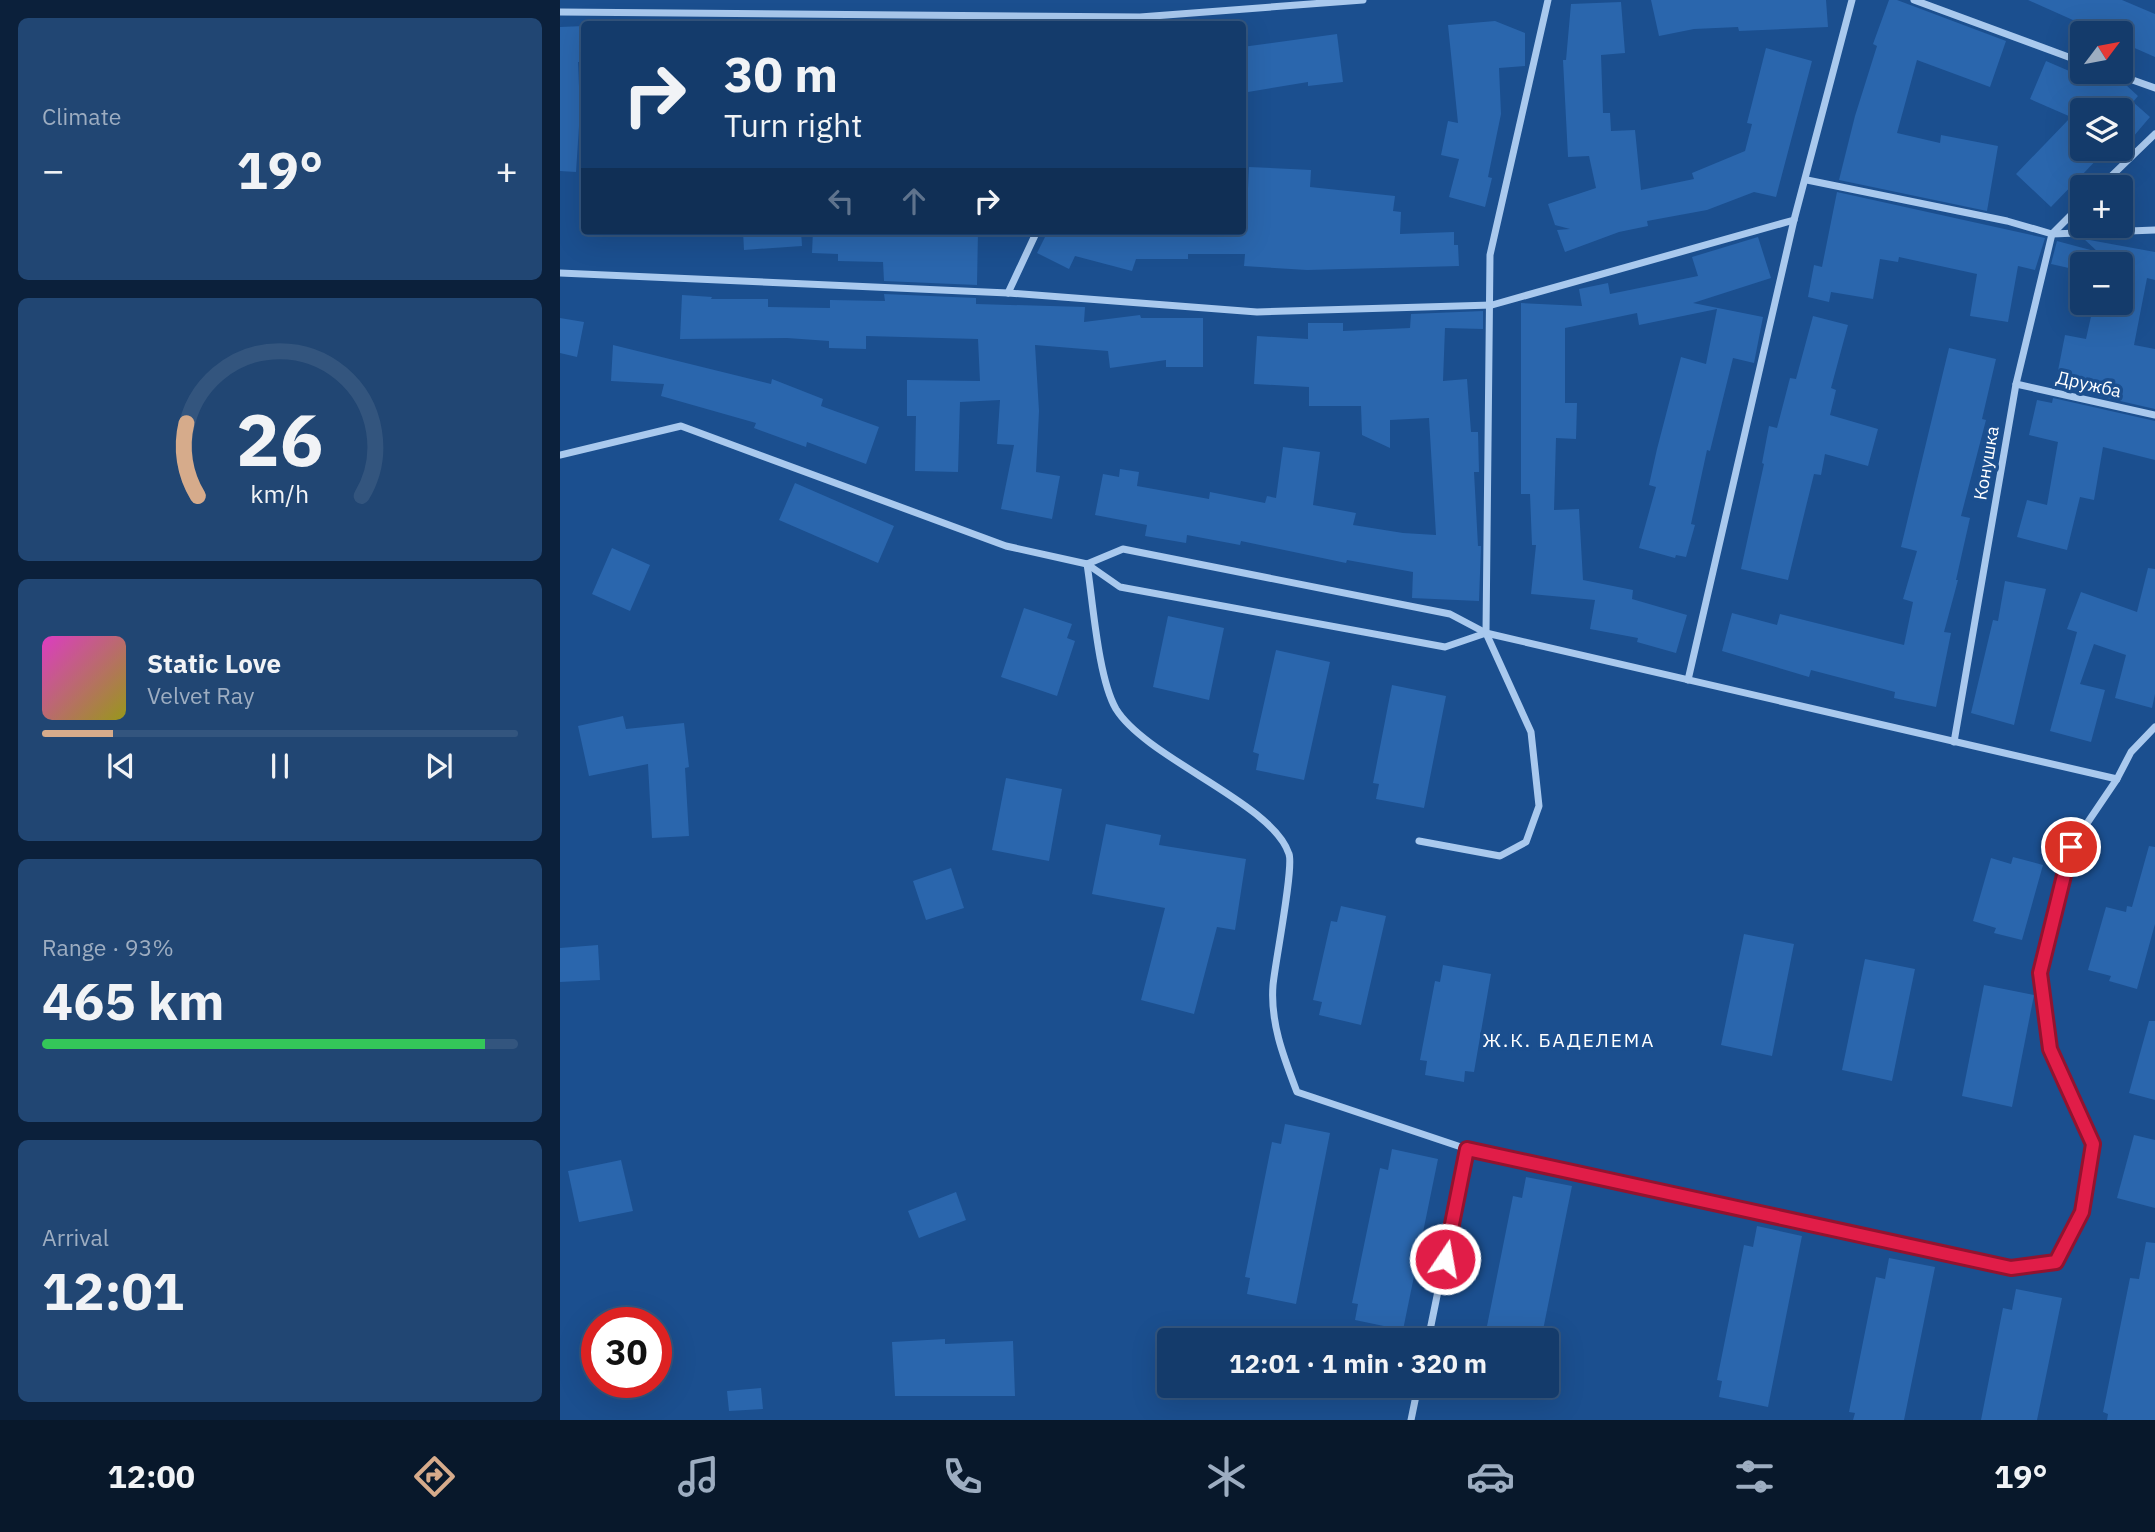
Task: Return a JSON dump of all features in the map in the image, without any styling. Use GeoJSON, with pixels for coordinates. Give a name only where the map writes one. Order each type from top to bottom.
{"type":"FeatureCollection","features":[{"type":"Feature","properties":{"kind":"street"},"geometry":{"type":"LineString","coordinates":[[571,0],[572,12]]}},
{"type":"Feature","properties":{"kind":"street"},"geometry":{"type":"LineString","coordinates":[[560,12],[1138,21],[1363,0]]}},
{"type":"Feature","properties":{"kind":"street"},"geometry":{"type":"LineString","coordinates":[[1419,841],[1500,856],[1526,842],[1539,806],[1531,732],[1486,633],[1492,305],[1490,254],[1548,0]]}},
{"type":"Feature","properties":{"kind":"street"},"geometry":{"type":"LineString","coordinates":[[1688,680],[1794,220],[1807,180],[1852,0]]}},
{"type":"Feature","properties":{"kind":"street"},"geometry":{"type":"LineString","coordinates":[[1914,0],[2070,58]]}},
{"type":"Feature","properties":{"kind":"street"},"geometry":{"type":"LineString","coordinates":[[2133,80],[2155,88]]}},
{"type":"Feature","properties":{"kind":"street"},"geometry":{"type":"LineString","coordinates":[[2112,175],[2155,134]]}},
{"type":"Feature","properties":{"kind":"street"},"geometry":{"type":"LineString","coordinates":[[1807,180],[2007,221],[2052,234],[2155,230]]}},
{"type":"Feature","properties":{"kind":"street"},"geometry":{"type":"LineString","coordinates":[[2052,234],[2070,216]]}},
{"type":"Feature","properties":{"kind":"street"},"geometry":{"type":"LineString","coordinates":[[560,273],[1008,293],[1257,312],[1492,305],[1794,220]]}},
{"type":"Feature","properties":{"kind":"street","name":"Конушка"},"geometry":{"type":"LineString","coordinates":[[1954,742],[2016,384],[2052,234]]}},
{"type":"Feature","properties":{"kind":"street"},"geometry":{"type":"LineString","coordinates":[[1008,293],[1035,235]]}},
{"type":"Feature","properties":{"kind":"street","name":"Дружба"},"geometry":{"type":"LineString","coordinates":[[2016,384],[2155,415]]}},
{"type":"Feature","properties":{"kind":"street"},"geometry":{"type":"LineString","coordinates":[[560,455],[681,426],[1006,546],[1087,564],[1120,587],[1445,647],[1486,633]]}},
{"type":"Feature","properties":{"kind":"street"},"geometry":{"type":"LineString","coordinates":[[1087,564],[1123,549],[1450,614],[1486,633],[2117,779]]}},
{"type":"Feature","properties":{"kind":"street"},"geometry":{"type":"LineString","coordinates":[[1087,564],[1106,683],[1117,709],[1137,731],[1273,828],[1290,855],[1273,988],[1278,1044],[1297,1092],[1467,1149],[2011,1268],[2056,1262],[2082,1212],[2093,1144],[2050,1049],[2040,973],[2071,847],[2117,779],[2131,752],[2155,727]]}},
{"type":"Feature","properties":{"kind":"street"},"geometry":{"type":"LineString","coordinates":[[1430,1328],[1467,1149]]}},
{"type":"Feature","properties":{"kind":"street"},"geometry":{"type":"LineString","coordinates":[[1411,1420],[1416,1398]]}},
{"type":"Feature","properties":{"kind":"building"},"geometry":{"type":"Polygon","coordinates":[[[1651,0],[1826,0],[1828,27],[1739,31],[1738,27],[1694,29],[1659,36],[1651,0]]]}},
{"type":"Feature","properties":{"kind":"building"},"geometry":{"type":"Polygon","coordinates":[[[1889,0],[1897,0],[2006,41],[1990,87],[1917,60],[1897,133],[1940,143],[1941,135],[1998,146],[1987,211],[1839,180],[1877,46],[1873,44],[1889,0]]]}},
{"type":"Feature","properties":{"kind":"building"},"geometry":{"type":"Polygon","coordinates":[[[2028,0],[2122,0],[2155,14],[2155,57],[2133,47],[2133,21],[2075,21],[2028,0]]]}},
{"type":"Feature","properties":{"kind":"building"},"geometry":{"type":"Polygon","coordinates":[[[1621,2],[1625,53],[1601,55],[1603,113],[1610,113],[1611,131],[1635,130],[1641,190],[1694,179],[1692,173],[1745,151],[1752,124],[1747,123],[1766,48],[1812,61],[1776,197],[1754,192],[1707,210],[1647,221],[1648,226],[1619,232],[1565,252],[1557,230],[1570,229],[1555,225],[1548,204],[1596,188],[1589,156],[1568,157],[1563,60],[1566,60],[1571,4],[1621,2]]]}},
{"type":"Feature","properties":{"kind":"building"},"geometry":{"type":"Polygon","coordinates":[[[1495,21],[1525,33],[1525,66],[1499,68],[1501,114],[1488,177],[1492,178],[1485,207],[1449,197],[1459,159],[1441,155],[1448,121],[1458,123],[1448,25],[1495,21]]]}},
{"type":"Feature","properties":{"kind":"building"},"geometry":{"type":"Polygon","coordinates":[[[581,26],[576,172],[560,171],[560,27],[581,26]]]}},
{"type":"Feature","properties":{"kind":"building"},"geometry":{"type":"Polygon","coordinates":[[[1337,34],[1343,82],[1308,86],[1308,82],[1246,92],[1246,46],[1337,34]]]}},
{"type":"Feature","properties":{"kind":"building"},"geometry":{"type":"Polygon","coordinates":[[[2046,61],[2070,71],[2070,84],[2125,84],[2138,96],[2133,102],[2133,98],[2070,98],[2070,117],[2030,99],[2046,61]]]}},
{"type":"Feature","properties":{"kind":"building"},"geometry":{"type":"Polygon","coordinates":[[[2133,102],[2150,117],[2133,137],[2133,102]]]}},
{"type":"Feature","properties":{"kind":"building"},"geometry":{"type":"Polygon","coordinates":[[[2070,118],[2070,161],[2095,161],[2082,175],[2070,175],[2070,187],[2051,207],[2016,174],[2070,118]]]}},
{"type":"Feature","properties":{"kind":"building"},"geometry":{"type":"Polygon","coordinates":[[[1249,167],[1311,170],[1310,187],[1395,196],[1393,211],[1401,212],[1400,234],[1454,232],[1459,266],[1307,270],[1244,266],[1245,254],[1188,254],[1188,259],[1136,259],[1132,271],[1075,256],[1069,269],[1037,253],[1046,235],[1246,235],[1249,167]]]}},
{"type":"Feature","properties":{"kind":"building"},"geometry":{"type":"Polygon","coordinates":[[[1837,192],[2045,238],[2035,270],[2018,266],[2008,322],[1970,316],[1977,274],[1899,257],[1898,262],[1880,259],[1873,299],[1831,292],[1829,302],[1808,297],[1814,265],[1822,267],[1837,192]]]}},
{"type":"Feature","properties":{"kind":"building"},"geometry":{"type":"Polygon","coordinates":[[[743,235],[801,235],[802,246],[744,250],[743,235]]]}},
{"type":"Feature","properties":{"kind":"building"},"geometry":{"type":"Polygon","coordinates":[[[813,235],[978,235],[977,285],[884,281],[883,262],[838,261],[838,254],[812,253],[813,235]]]}},
{"type":"Feature","properties":{"kind":"building"},"geometry":{"type":"Polygon","coordinates":[[[1758,237],[1771,278],[1693,303],[1763,317],[1754,363],[1733,358],[1710,451],[1707,450],[1691,524],[1695,525],[1686,557],[1676,555],[1675,558],[1639,548],[1656,487],[1649,485],[1681,357],[1706,364],[1717,309],[1639,325],[1637,313],[1565,328],[1565,403],[1577,403],[1576,439],[1556,438],[1554,510],[1579,509],[1583,580],[1633,590],[1632,599],[1687,615],[1676,653],[1637,642],[1638,638],[1590,629],[1595,600],[1531,594],[1536,545],[1532,545],[1530,494],[1521,494],[1521,303],[1582,306],[1579,289],[1608,283],[1610,294],[1698,276],[1692,257],[1758,237]]]}},
{"type":"Feature","properties":{"kind":"building"},"geometry":{"type":"Polygon","coordinates":[[[2084,239],[2155,252],[2155,280],[2147,278],[2134,345],[2155,349],[2155,409],[2055,386],[2065,335],[2086,339],[2091,315],[2133,315],[2133,252],[2098,252],[2084,239]]]}},
{"type":"Feature","properties":{"kind":"building"},"geometry":{"type":"Polygon","coordinates":[[[2057,241],[2098,252],[2070,252],[2070,268],[2051,264],[2057,241]]]}},
{"type":"Feature","properties":{"kind":"building"},"geometry":{"type":"Polygon","coordinates":[[[884,294],[976,298],[976,304],[1085,307],[1084,322],[1140,315],[1141,318],[1203,318],[1203,367],[1166,367],[1166,360],[1110,368],[1108,351],[1035,345],[1039,411],[1036,472],[1060,476],[1052,519],[1001,509],[1014,445],[997,444],[1000,400],[960,402],[958,472],[915,471],[916,416],[907,416],[907,380],[980,381],[978,339],[866,336],[866,349],[829,348],[829,341],[787,338],[680,339],[682,295],[712,297],[711,299],[768,299],[768,307],[830,308],[830,300],[885,301],[884,294]]]}},
{"type":"Feature","properties":{"kind":"building"},"geometry":{"type":"Polygon","coordinates":[[[1483,311],[1483,329],[1445,328],[1443,381],[1467,379],[1471,432],[1478,432],[1479,472],[1474,472],[1478,546],[1481,546],[1479,601],[1412,598],[1413,572],[1347,560],[1346,563],[1241,541],[1240,545],[1187,535],[1186,543],[1145,536],[1147,525],[1095,515],[1103,474],[1119,477],[1120,469],[1139,472],[1137,486],[1209,499],[1210,492],[1265,503],[1267,496],[1276,498],[1283,447],[1320,452],[1313,505],[1356,513],[1353,525],[1436,535],[1429,418],[1390,420],[1390,448],[1362,435],[1361,406],[1309,406],[1309,387],[1254,384],[1257,336],[1308,339],[1308,323],[1343,323],[1343,331],[1410,328],[1411,314],[1483,311]]]}},
{"type":"Feature","properties":{"kind":"building"},"geometry":{"type":"Polygon","coordinates":[[[1813,316],[1848,325],[1831,388],[1836,390],[1830,415],[1878,429],[1868,466],[1825,454],[1821,475],[1814,474],[1788,580],[1741,569],[1764,464],[1762,463],[1769,426],[1777,428],[1790,378],[1796,379],[1813,316]]]}},
{"type":"Feature","properties":{"kind":"building"},"geometry":{"type":"Polygon","coordinates":[[[560,318],[584,322],[577,357],[560,353],[560,318]]]}},
{"type":"Feature","properties":{"kind":"building"},"geometry":{"type":"Polygon","coordinates":[[[613,345],[771,384],[772,379],[823,399],[821,406],[879,427],[866,464],[807,442],[806,447],[754,428],[756,423],[661,396],[664,384],[611,381],[613,345]]]}},
{"type":"Feature","properties":{"kind":"building"},"geometry":{"type":"Polygon","coordinates":[[[1949,348],[1996,359],[1982,419],[1986,420],[1961,516],[1970,518],[1944,632],[1951,633],[1936,707],[1894,698],[1895,692],[1811,670],[1809,677],[1722,651],[1732,613],[1777,625],[1780,614],[1904,645],[1913,602],[1903,599],[1917,551],[1901,547],[1949,348]]]}},
{"type":"Feature","properties":{"kind":"building"},"geometry":{"type":"Polygon","coordinates":[[[2053,398],[2155,421],[2155,460],[2103,447],[2094,500],[2080,497],[2067,550],[2017,537],[2027,500],[2047,505],[2058,442],[2029,435],[2037,400],[2052,403],[2053,398]]]}},
{"type":"Feature","properties":{"kind":"building"},"geometry":{"type":"Polygon","coordinates":[[[795,483],[894,526],[878,563],[779,520],[795,483]]]}},
{"type":"Feature","properties":{"kind":"building"},"geometry":{"type":"Polygon","coordinates":[[[612,548],[650,565],[630,611],[592,594],[612,548]]]}},
{"type":"Feature","properties":{"kind":"building"},"geometry":{"type":"Polygon","coordinates":[[[2148,568],[2155,569],[2155,694],[2152,708],[2115,698],[2126,655],[2094,644],[2080,684],[2105,690],[2091,742],[2050,731],[2077,632],[2067,629],[2081,592],[2137,612],[2148,568]]]}},
{"type":"Feature","properties":{"kind":"building"},"geometry":{"type":"Polygon","coordinates":[[[2005,581],[2046,589],[2014,725],[1971,713],[1993,620],[1998,621],[2005,581]]]}},
{"type":"Feature","properties":{"kind":"building"},"geometry":{"type":"Polygon","coordinates":[[[1024,608],[1072,624],[1067,638],[1075,641],[1057,696],[1001,677],[1024,608]]]}},
{"type":"Feature","properties":{"kind":"building"},"geometry":{"type":"Polygon","coordinates":[[[1168,616],[1224,628],[1209,700],[1153,687],[1168,616]]]}},
{"type":"Feature","properties":{"kind":"building"},"geometry":{"type":"Polygon","coordinates":[[[1276,650],[1330,662],[1304,780],[1256,770],[1259,754],[1253,752],[1276,650]]]}},
{"type":"Feature","properties":{"kind":"building"},"geometry":{"type":"Polygon","coordinates":[[[1392,685],[1446,696],[1424,808],[1376,799],[1379,784],[1373,783],[1392,685]]]}},
{"type":"Feature","properties":{"kind":"building"},"geometry":{"type":"Polygon","coordinates":[[[623,716],[626,729],[684,723],[689,767],[685,768],[689,836],[652,838],[648,764],[589,776],[578,726],[623,716]]]}},
{"type":"Feature","properties":{"kind":"building"},"geometry":{"type":"Polygon","coordinates":[[[1006,778],[1062,789],[1049,861],[992,850],[1006,778]]]}},
{"type":"Feature","properties":{"kind":"building"},"geometry":{"type":"Polygon","coordinates":[[[1106,824],[1161,835],[1159,845],[1246,859],[1235,930],[1217,927],[1194,1014],[1141,1000],[1165,908],[1092,894],[1106,824]]]}},
{"type":"Feature","properties":{"kind":"building"},"geometry":{"type":"Polygon","coordinates":[[[2149,846],[2155,847],[2155,924],[2137,989],[2109,981],[2111,976],[2088,970],[2106,907],[2126,912],[2127,906],[2132,907],[2149,846]]]}},
{"type":"Feature","properties":{"kind":"building"},"geometry":{"type":"Polygon","coordinates":[[[2013,857],[2043,865],[2022,940],[1994,933],[1996,928],[1973,921],[1991,858],[2011,864],[2013,857]]]}},
{"type":"Feature","properties":{"kind":"building"},"geometry":{"type":"Polygon","coordinates":[[[951,868],[964,908],[926,920],[913,881],[951,868]]]}},
{"type":"Feature","properties":{"kind":"building"},"geometry":{"type":"Polygon","coordinates":[[[1341,906],[1386,916],[1361,1025],[1319,1015],[1322,1002],[1313,1000],[1331,921],[1337,922],[1341,906]]]}},
{"type":"Feature","properties":{"kind":"building"},"geometry":{"type":"Polygon","coordinates":[[[1744,934],[1794,944],[1772,1056],[1721,1045],[1744,934]]]}},
{"type":"Feature","properties":{"kind":"building"},"geometry":{"type":"Polygon","coordinates":[[[598,945],[600,980],[560,982],[560,948],[598,945]]]}},
{"type":"Feature","properties":{"kind":"building"},"geometry":{"type":"Polygon","coordinates":[[[1865,959],[1915,969],[1892,1081],[1842,1070],[1865,959]]]}},
{"type":"Feature","properties":{"kind":"building"},"geometry":{"type":"Polygon","coordinates":[[[1443,965],[1491,974],[1474,1072],[1465,1071],[1464,1082],[1425,1075],[1427,1061],[1420,1060],[1435,981],[1440,982],[1443,965]]]}},
{"type":"Feature","properties":{"kind":"building"},"geometry":{"type":"Polygon","coordinates":[[[1984,985],[2034,995],[2012,1107],[1962,1096],[1984,985]]]}},
{"type":"Feature","properties":{"kind":"building"},"geometry":{"type":"Polygon","coordinates":[[[2149,1021],[2155,1021],[2155,1100],[2129,1093],[2149,1021]]]}},
{"type":"Feature","properties":{"kind":"building"},"geometry":{"type":"Polygon","coordinates":[[[1285,1124],[1330,1133],[1296,1304],[1247,1294],[1250,1278],[1245,1277],[1272,1142],[1281,1144],[1285,1124]]]}},
{"type":"Feature","properties":{"kind":"building"},"geometry":{"type":"Polygon","coordinates":[[[2134,1135],[2155,1140],[2155,1208],[2117,1198],[2134,1135]]]}},
{"type":"Feature","properties":{"kind":"building"},"geometry":{"type":"Polygon","coordinates":[[[1392,1149],[1438,1159],[1403,1328],[1355,1320],[1358,1304],[1352,1303],[1380,1168],[1388,1170],[1392,1149]]]}},
{"type":"Feature","properties":{"kind":"building"},"geometry":{"type":"Polygon","coordinates":[[[621,1160],[633,1211],[579,1222],[568,1171],[621,1160]]]}},
{"type":"Feature","properties":{"kind":"building"},"geometry":{"type":"Polygon","coordinates":[[[1526,1177],[1572,1186],[1543,1328],[1487,1328],[1513,1196],[1522,1198],[1526,1177]]]}},
{"type":"Feature","properties":{"kind":"building"},"geometry":{"type":"Polygon","coordinates":[[[956,1192],[966,1220],[919,1238],[908,1211],[956,1192]]]}},
{"type":"Feature","properties":{"kind":"building"},"geometry":{"type":"Polygon","coordinates":[[[1757,1226],[1802,1236],[1768,1407],[1719,1397],[1722,1381],[1717,1380],[1744,1245],[1753,1247],[1757,1226]]]}},
{"type":"Feature","properties":{"kind":"building"},"geometry":{"type":"Polygon","coordinates":[[[2146,1242],[2155,1243],[2155,1420],[2107,1420],[2108,1414],[2103,1412],[2130,1278],[2139,1279],[2146,1242]]]}},
{"type":"Feature","properties":{"kind":"building"},"geometry":{"type":"Polygon","coordinates":[[[1889,1258],[1935,1267],[1904,1420],[1853,1420],[1855,1413],[1849,1412],[1876,1277],[1885,1279],[1889,1258]]]}},
{"type":"Feature","properties":{"kind":"building"},"geometry":{"type":"Polygon","coordinates":[[[2016,1289],[2062,1298],[2037,1420],[1981,1420],[2003,1308],[2012,1310],[2016,1289]]]}},
{"type":"Feature","properties":{"kind":"building"},"geometry":{"type":"Polygon","coordinates":[[[945,1339],[945,1344],[1013,1341],[1015,1396],[895,1396],[892,1342],[945,1339]]]}},
{"type":"Feature","properties":{"kind":"building"},"geometry":{"type":"Polygon","coordinates":[[[761,1388],[763,1409],[729,1411],[727,1391],[761,1388]]]}},
{"type":"Feature","properties":{"kind":"district","name":"Ж.К. БАДЕЛЕМА"},"geometry":{"type":"Point","coordinates":[1569,1040]}},
{"type":"Feature","properties":{"kind":"route"},"geometry":{"type":"LineString","coordinates":[[1445,1259],[1467,1149],[2011,1268],[2056,1262],[2082,1212],[2093,1144],[2050,1049],[2040,973],[2071,847]]}}]}
